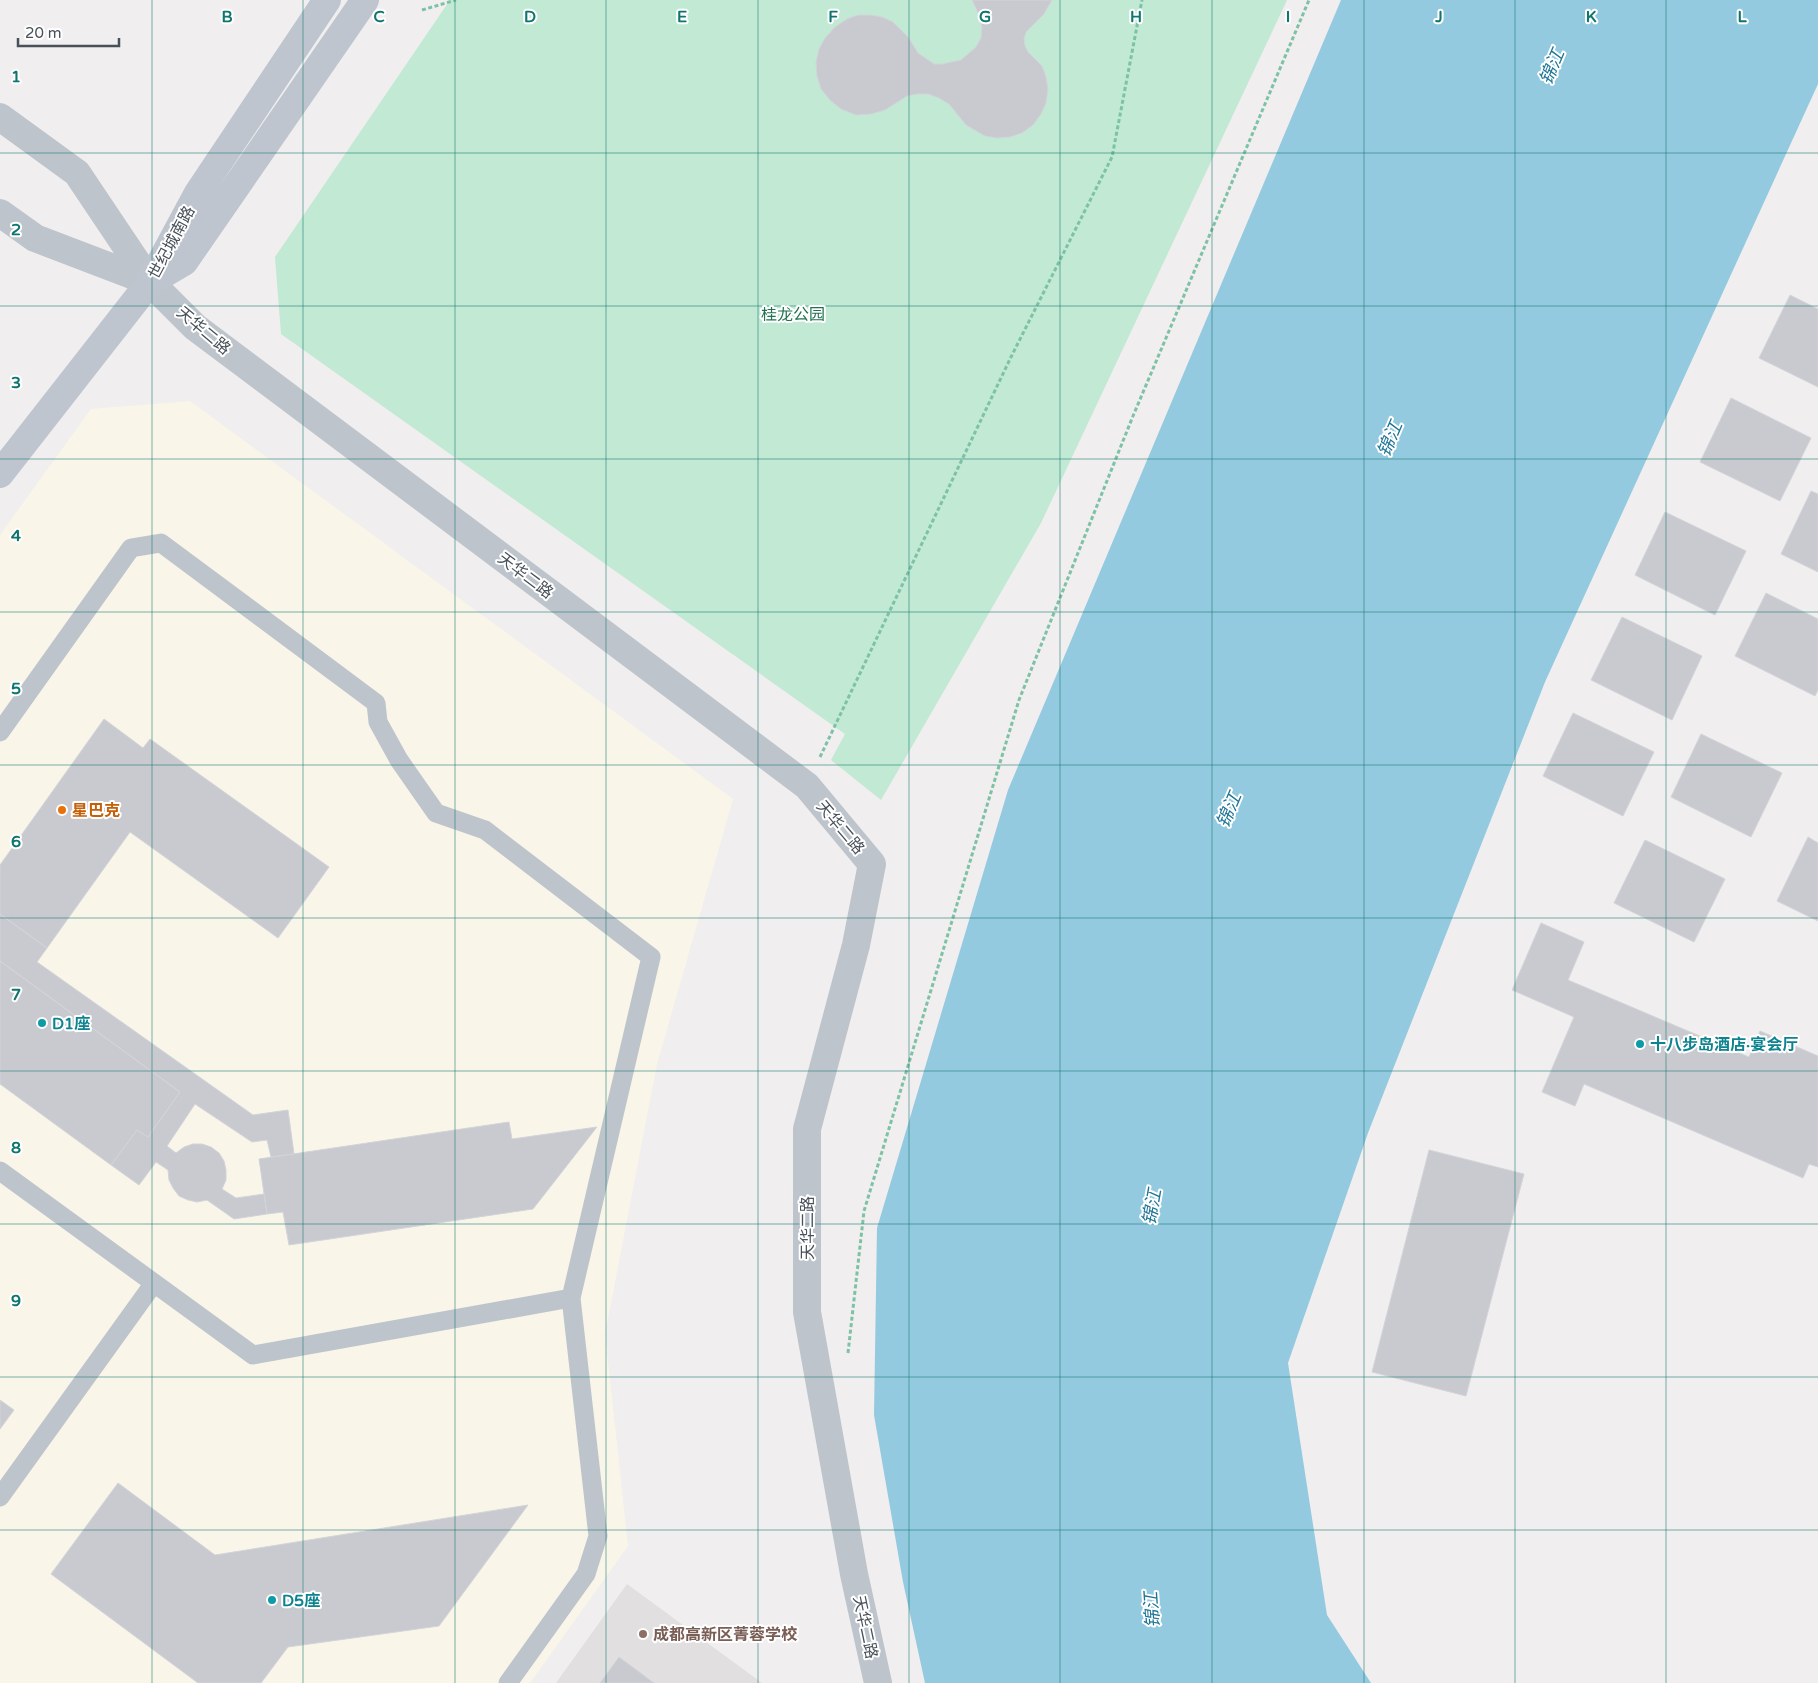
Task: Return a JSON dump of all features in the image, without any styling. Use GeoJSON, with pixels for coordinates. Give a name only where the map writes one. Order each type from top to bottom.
{"type":"FeatureCollection","features":[{"type":"Feature","properties":{"kind":"main road","name":"世纪城南路"},"geometry":{"type":"LineString","coordinates":[[0,474],[150,282],[198,193],[327,0]]}},
{"type":"Feature","properties":{"kind":"main road"},"geometry":{"type":"LineString","coordinates":[[150,282],[184,262],[365,0]]}},
{"type":"Feature","properties":{"kind":"street","name":"天华二路"},"geometry":{"type":"LineString","coordinates":[[0,117],[77,173],[150,282],[195,327],[807,786],[872,864],[856,944],[807,1129],[807,1312],[854,1574],[878,1683]]}},
{"type":"Feature","properties":{"kind":"street","name":"天华二路"},"geometry":{"type":"LineString","coordinates":[[0,213],[35,238],[150,282]]}},
{"type":"Feature","properties":{"kind":"lane"},"geometry":{"type":"LineString","coordinates":[[0,732],[132,548],[160,544],[376,703],[378,722],[399,760],[436,812],[485,830],[651,957],[571,1298],[598,1536],[586,1574],[508,1683]]}},
{"type":"Feature","properties":{"kind":"lane"},"geometry":{"type":"LineString","coordinates":[[0,1171],[253,1355],[571,1298]]}},
{"type":"Feature","properties":{"kind":"lane"},"geometry":{"type":"LineString","coordinates":[[0,1497],[154,1283]]}},
{"type":"Feature","properties":{"kind":"path"},"geometry":{"type":"LineString","coordinates":[[422,10],[456,0]]}},
{"type":"Feature","properties":{"kind":"path"},"geometry":{"type":"LineString","coordinates":[[807,786],[1011,357],[1112,157],[1142,0]]}},
{"type":"Feature","properties":{"kind":"path"},"geometry":{"type":"LineString","coordinates":[[848,1358],[864,1211],[1019,700],[1133,416],[1308,0]]}},
{"type":"Feature","properties":{"kind":"shaded area"},"geometry":{"type":"Polygon","coordinates":[[[190,401],[733,799],[657,1064],[605,1334],[628,1546],[530,1683],[0,1683],[0,535],[91,409],[190,401]]]}},
{"type":"Feature","properties":{"kind":"shaded area","name":"成都高新区菁蓉学校"},"geometry":{"type":"Polygon","coordinates":[[[627,1584],[762,1683],[556,1683],[627,1584]]]}},
{"type":"Feature","properties":{"kind":"green space","name":"桂龙公园"},"geometry":{"type":"Polygon","coordinates":[[[450,0],[1287,0],[1041,523],[881,800],[831,760],[845,734],[281,334],[275,257],[450,0]]]}},
{"type":"Feature","properties":{"kind":"water","name":"锦江"},"geometry":{"type":"Polygon","coordinates":[[[1341,0],[1818,0],[1818,84],[1545,682],[1368,1133],[1288,1363],[1327,1615],[1371,1683],[925,1683],[903,1582],[874,1415],[877,1228],[1008,790],[1341,0]]]}},
{"type":"Feature","properties":{"kind":"building"},"geometry":{"type":"Polygon","coordinates":[[[972,0],[1052,0],[1044,14],[1026,32],[1024,39],[1028,52],[1042,66],[1048,89],[1046,103],[1041,114],[1033,125],[1022,133],[1010,137],[997,138],[985,136],[966,125],[949,104],[928,94],[907,96],[885,110],[871,114],[856,115],[841,109],[821,89],[817,76],[816,62],[819,49],[825,38],[835,27],[847,19],[858,15],[870,15],[882,17],[893,22],[908,37],[918,53],[934,64],[942,64],[961,60],[976,47],[981,38],[980,17],[972,0]]]}},
{"type":"Feature","properties":{"kind":"building"},"geometry":{"type":"Polygon","coordinates":[[[1790,295],[1818,309],[1818,387],[1759,358],[1790,295]]]}},
{"type":"Feature","properties":{"kind":"building"},"geometry":{"type":"Polygon","coordinates":[[[1731,398],[1811,438],[1780,501],[1700,462],[1731,398]]]}},
{"type":"Feature","properties":{"kind":"building"},"geometry":{"type":"Polygon","coordinates":[[[1811,491],[1818,494],[1818,572],[1781,554],[1811,491]]]}},
{"type":"Feature","properties":{"kind":"building"},"geometry":{"type":"Polygon","coordinates":[[[1665,512],[1746,551],[1715,615],[1635,575],[1665,512]]]}},
{"type":"Feature","properties":{"kind":"building"},"geometry":{"type":"Polygon","coordinates":[[[1766,593],[1818,619],[1818,690],[1815,696],[1735,656],[1766,593]]]}},
{"type":"Feature","properties":{"kind":"building"},"geometry":{"type":"Polygon","coordinates":[[[1622,617],[1702,656],[1672,720],[1591,680],[1622,617]]]}},
{"type":"Feature","properties":{"kind":"building"},"geometry":{"type":"Polygon","coordinates":[[[1573,713],[1654,752],[1623,816],[1543,776],[1573,713]]]}},
{"type":"Feature","properties":{"kind":"building"},"geometry":{"type":"Polygon","coordinates":[[[104,719],[143,748],[150,739],[329,867],[278,938],[130,832],[47,948],[0,914],[0,865],[104,719]]]}},
{"type":"Feature","properties":{"kind":"building"},"geometry":{"type":"Polygon","coordinates":[[[1701,734],[1782,773],[1751,837],[1671,797],[1701,734]]]}},
{"type":"Feature","properties":{"kind":"building"},"geometry":{"type":"Polygon","coordinates":[[[1808,837],[1818,843],[1818,921],[1777,901],[1808,837]]]}},
{"type":"Feature","properties":{"kind":"building"},"geometry":{"type":"Polygon","coordinates":[[[1645,840],[1725,879],[1694,942],[1614,903],[1645,840]]]}},
{"type":"Feature","properties":{"kind":"building"},"geometry":{"type":"Polygon","coordinates":[[[0,914],[47,948],[37,962],[253,1115],[288,1110],[294,1154],[271,1157],[267,1140],[252,1142],[195,1104],[167,1146],[176,1153],[184,1147],[193,1144],[211,1147],[219,1153],[224,1161],[226,1180],[222,1189],[236,1198],[264,1194],[267,1214],[234,1219],[207,1200],[197,1202],[179,1196],[169,1180],[168,1170],[156,1162],[139,1185],[111,1165],[137,1130],[148,1137],[180,1092],[0,961],[0,914]]]}},
{"type":"Feature","properties":{"kind":"building","name":"十八步岛酒店·宴会厅"},"geometry":{"type":"Polygon","coordinates":[[[1541,923],[1584,942],[1568,980],[1749,1057],[1760,1031],[1818,1056],[1818,1167],[1809,1164],[1803,1178],[1584,1084],[1575,1106],[1542,1092],[1574,1017],[1512,990],[1541,923]]]}},
{"type":"Feature","properties":{"kind":"building","name":"D1座"},"geometry":{"type":"Polygon","coordinates":[[[0,961],[180,1092],[148,1137],[137,1130],[111,1165],[0,1084],[0,961]]]}},
{"type":"Feature","properties":{"kind":"building"},"geometry":{"type":"Polygon","coordinates":[[[509,1122],[512,1139],[597,1127],[533,1209],[289,1245],[283,1212],[267,1214],[259,1159],[509,1122]]]}},
{"type":"Feature","properties":{"kind":"building"},"geometry":{"type":"Polygon","coordinates":[[[1429,1150],[1524,1174],[1466,1396],[1372,1372],[1429,1150]]]}},
{"type":"Feature","properties":{"kind":"building"},"geometry":{"type":"Polygon","coordinates":[[[0,1400],[14,1410],[0,1429],[0,1400]]]}},
{"type":"Feature","properties":{"kind":"building","name":"D5座"},"geometry":{"type":"Polygon","coordinates":[[[118,1483],[215,1555],[528,1505],[439,1626],[288,1647],[261,1683],[198,1683],[51,1574],[118,1483]]]}},
{"type":"Feature","properties":{"kind":"building"},"geometry":{"type":"Polygon","coordinates":[[[619,1657],[654,1683],[600,1683],[619,1657]]]}},
{"type":"Feature","properties":{"kind":"place","name":"星巴克"},"geometry":{"type":"Point","coordinates":[62,810]}},
{"type":"Feature","properties":{"kind":"place","name":"D1座"},"geometry":{"type":"Point","coordinates":[42,1023]}},
{"type":"Feature","properties":{"kind":"place","name":"十八步岛酒店·宴会厅"},"geometry":{"type":"Point","coordinates":[1640,1044]}},
{"type":"Feature","properties":{"kind":"place","name":"D5座"},"geometry":{"type":"Point","coordinates":[272,1600]}},
{"type":"Feature","properties":{"kind":"place","name":"成都高新区菁蓉学校"},"geometry":{"type":"Point","coordinates":[643,1634]}}]}
